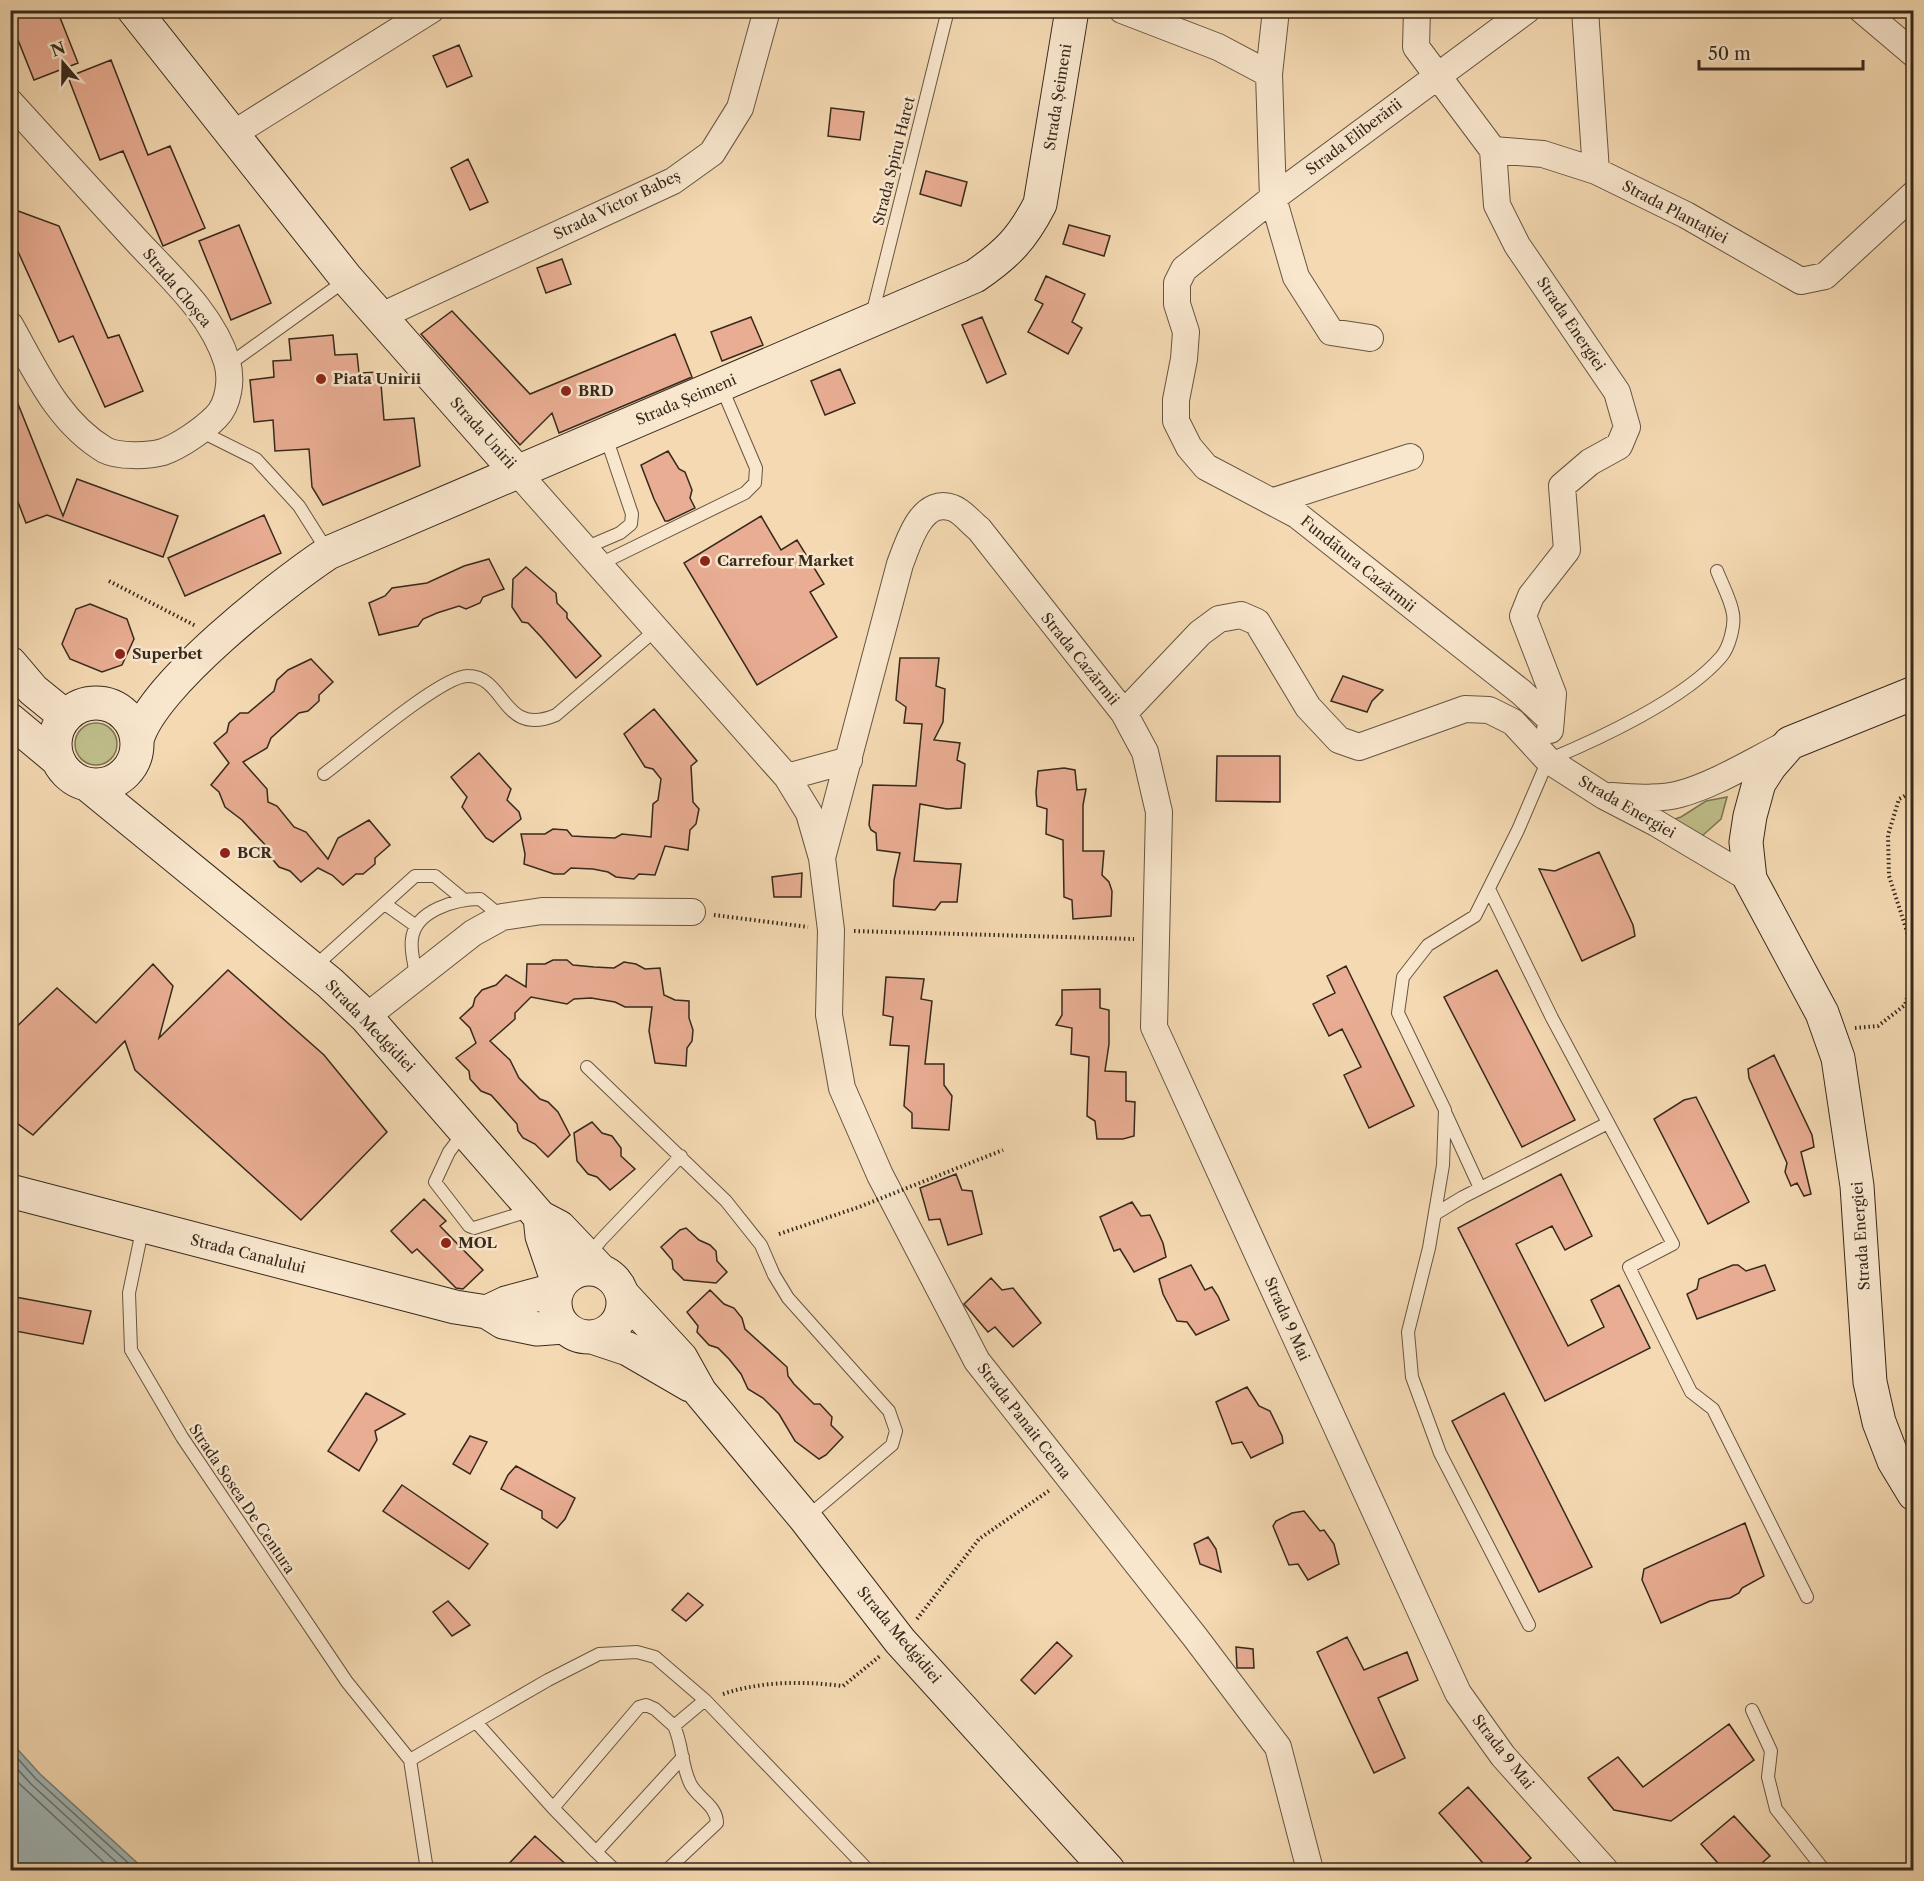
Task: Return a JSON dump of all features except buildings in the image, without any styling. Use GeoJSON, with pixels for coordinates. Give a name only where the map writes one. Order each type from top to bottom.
{"type":"FeatureCollection","features":[{"type":"Feature","properties":{"kind":"main road","name":"Strada Unirii"},"geometry":{"type":"LineString","coordinates":[[134,10],[346,279],[518,472]]}},
{"type":"Feature","properties":{"kind":"main road","name":"Strada Șeimeni"},"geometry":{"type":"LineString","coordinates":[[135,751],[145,720],[161,696],[221,639],[298,573],[328,553],[975,276],[1003,257],[1025,232],[1040,204],[1048,168],[1072,10]]}},
{"type":"Feature","properties":{"kind":"main road"},"geometry":{"type":"LineString","coordinates":[[10,663],[33,690],[65,716]]}},
{"type":"Feature","properties":{"kind":"main road"},"geometry":{"type":"LineString","coordinates":[[1750,879],[1746,842],[1759,783],[1790,743],[1914,693]]}},
{"type":"Feature","properties":{"kind":"main road","name":"Strada Șeimeni"},"geometry":{"type":"LineString","coordinates":[[110,705],[129,708],[142,706],[161,696]]}},
{"type":"Feature","properties":{"kind":"main road"},"geometry":{"type":"LineString","coordinates":[[58,760],[55,737],[65,716],[86,704],[110,705],[129,719],[135,751],[136,792],[149,836]]}},
{"type":"Feature","properties":{"kind":"main road"},"geometry":{"type":"LineString","coordinates":[[10,720],[58,760],[65,772],[75,781],[88,785],[115,781],[126,773],[135,751]]}},
{"type":"Feature","properties":{"kind":"main road","name":"Strada Medgidiei"},"geometry":{"type":"LineString","coordinates":[[88,785],[313,969],[366,1017],[536,1213]]}},
{"type":"Feature","properties":{"kind":"main road","name":"Strada Energiei"},"geometry":{"type":"LineString","coordinates":[[1750,879],[1794,958],[1827,1027],[1845,1091],[1857,1186],[1870,1382],[1879,1422],[1894,1461],[1914,1494]]}},
{"type":"Feature","properties":{"kind":"main road","name":"Strada Canalului"},"geometry":{"type":"LineString","coordinates":[[10,1191],[455,1307],[487,1312],[504,1322],[537,1329],[578,1332]]}},
{"type":"Feature","properties":{"kind":"main road"},"geometry":{"type":"LineString","coordinates":[[536,1213],[542,1236],[576,1275]]}},
{"type":"Feature","properties":{"kind":"main road"},"geometry":{"type":"LineString","coordinates":[[487,1312],[576,1275],[614,1280],[622,1294],[623,1304],[617,1322],[602,1334],[578,1332],[555,1309],[576,1275]]}},
{"type":"Feature","properties":{"kind":"main road","name":"Strada Medgidiei"},"geometry":{"type":"LineString","coordinates":[[622,1294],[681,1358],[700,1392],[805,1518],[900,1641],[1108,1870]]}},
{"type":"Feature","properties":{"kind":"main road","name":"Strada Medgidiei"},"geometry":{"type":"LineString","coordinates":[[578,1332],[628,1349],[664,1368],[700,1392]]}},
{"type":"Feature","properties":{"kind":"street"},"geometry":{"type":"LineString","coordinates":[[234,134],[431,10]]}},
{"type":"Feature","properties":{"kind":"street","name":"Strada Victor Babeș"},"geometry":{"type":"LineString","coordinates":[[379,317],[673,181],[712,153],[740,108],[767,10]]}},
{"type":"Feature","properties":{"kind":"street"},"geometry":{"type":"LineString","coordinates":[[1122,10],[1218,47],[1269,74]]}},
{"type":"Feature","properties":{"kind":"street"},"geometry":{"type":"LineString","coordinates":[[1276,10],[1269,74],[1273,198],[1296,277],[1331,332],[1370,338]]}},
{"type":"Feature","properties":{"kind":"street"},"geometry":{"type":"LineString","coordinates":[[1417,10],[1416,47],[1493,150]]}},
{"type":"Feature","properties":{"kind":"street","name":"Strada Eliberării"},"geometry":{"type":"LineString","coordinates":[[1184,269],[1273,198],[1527,10]]}},
{"type":"Feature","properties":{"kind":"street"},"geometry":{"type":"LineString","coordinates":[[1585,10],[1596,171]]}},
{"type":"Feature","properties":{"kind":"street"},"geometry":{"type":"LineString","coordinates":[[1862,10],[1914,54]]}},
{"type":"Feature","properties":{"kind":"street","name":"Strada Cloșca"},"geometry":{"type":"LineString","coordinates":[[10,102],[191,301],[218,338],[228,365],[228,395],[217,416],[199,431],[162,452],[133,455],[107,451],[75,428],[50,395],[10,325]]}},
{"type":"Feature","properties":{"kind":"street","name":"Strada Plantației"},"geometry":{"type":"LineString","coordinates":[[1493,150],[1543,154],[1596,171],[1686,215],[1801,281],[1825,276],[1914,194]]}},
{"type":"Feature","properties":{"kind":"street","name":"Strada Energiei"},"geometry":{"type":"LineString","coordinates":[[1493,150],[1497,205],[1517,245],[1617,392],[1627,427],[1619,446],[1590,462],[1562,486],[1567,550],[1531,596],[1523,616],[1553,694],[1548,760],[1604,796],[1656,823],[1750,879]]}},
{"type":"Feature","properties":{"kind":"street","name":"Fundătura Cazărmii"},"geometry":{"type":"LineString","coordinates":[[1184,269],[1178,283],[1177,304],[1186,332],[1184,359],[1176,400],[1176,421],[1181,435],[1206,467],[1275,501],[1334,542],[1387,588],[1521,692],[1551,720]]}},
{"type":"Feature","properties":{"kind":"street"},"geometry":{"type":"LineString","coordinates":[[1275,501],[1410,457]]}},
{"type":"Feature","properties":{"kind":"street","name":"Strada Unirii"},"geometry":{"type":"LineString","coordinates":[[518,472],[787,777],[809,813],[822,858]]}},
{"type":"Feature","properties":{"kind":"street","name":"Strada Cazărmii"},"geometry":{"type":"LineString","coordinates":[[822,858],[900,564],[912,532],[925,513],[941,507],[953,508],[979,529],[1124,713],[1200,633],[1219,619],[1241,615],[1257,622],[1308,707],[1339,740],[1359,747],[1465,709],[1489,710],[1513,722],[1548,760]]}},
{"type":"Feature","properties":{"kind":"street","name":"Strada 9 Mai"},"geometry":{"type":"LineString","coordinates":[[1124,713],[1145,752],[1160,812],[1154,1026],[1458,1693],[1503,1756],[1605,1870]]}},
{"type":"Feature","properties":{"kind":"street"},"geometry":{"type":"LineString","coordinates":[[1604,796],[1654,797],[1680,794],[1790,743]]}},
{"type":"Feature","properties":{"kind":"street"},"geometry":{"type":"LineString","coordinates":[[787,777],[849,760]]}},
{"type":"Feature","properties":{"kind":"street","name":"Strada Panait Cerna"},"geometry":{"type":"LineString","coordinates":[[822,858],[831,930],[829,1016],[842,1088],[880,1175],[977,1361],[1195,1636],[1278,1747],[1310,1870]]}},
{"type":"Feature","properties":{"kind":"street"},"geometry":{"type":"LineString","coordinates":[[366,1017],[473,933],[502,917],[542,911],[692,912]]}},
{"type":"Feature","properties":{"kind":"lane","name":"Strada Spiru Haret"},"geometry":{"type":"LineString","coordinates":[[870,319],[948,10]]}},
{"type":"Feature","properties":{"kind":"lane"},"geometry":{"type":"LineString","coordinates":[[228,365],[346,279]]}},
{"type":"Feature","properties":{"kind":"lane"},"geometry":{"type":"LineString","coordinates":[[593,556],[745,493],[755,483],[756,468],[720,385]]}},
{"type":"Feature","properties":{"kind":"lane"},"geometry":{"type":"LineString","coordinates":[[199,431],[256,459],[299,506],[328,553]]}},
{"type":"Feature","properties":{"kind":"lane"},"geometry":{"type":"LineString","coordinates":[[593,556],[631,525],[632,514],[605,434]]}},
{"type":"Feature","properties":{"kind":"lane"},"geometry":{"type":"LineString","coordinates":[[1480,1188],[1398,1013],[1403,977],[1428,945],[1476,916],[1548,760],[1600,738],[1660,703],[1701,677],[1723,656],[1730,639],[1733,615],[1717,571]]}},
{"type":"Feature","properties":{"kind":"lane"},"geometry":{"type":"LineString","coordinates":[[324,774],[425,697],[456,679],[469,676],[483,681],[525,721],[540,722],[556,715],[657,628]]}},
{"type":"Feature","properties":{"kind":"lane"},"geometry":{"type":"LineString","coordinates":[[313,969],[415,876],[424,874],[435,876],[463,899]]}},
{"type":"Feature","properties":{"kind":"lane"},"geometry":{"type":"LineString","coordinates":[[1489,889],[1552,1018],[1673,1244],[1629,1267],[1691,1392],[1713,1409],[1807,1597]]}},
{"type":"Feature","properties":{"kind":"lane"},"geometry":{"type":"LineString","coordinates":[[416,978],[412,939],[416,926],[435,910],[463,899],[480,899],[502,917]]}},
{"type":"Feature","properties":{"kind":"lane"},"geometry":{"type":"LineString","coordinates":[[385,903],[416,926]]}},
{"type":"Feature","properties":{"kind":"lane"},"geometry":{"type":"LineString","coordinates":[[587,1067],[726,1201],[761,1245],[774,1275],[789,1298],[889,1411],[896,1431],[892,1445],[805,1518]]}},
{"type":"Feature","properties":{"kind":"lane"},"geometry":{"type":"LineString","coordinates":[[1445,1110],[1443,1165],[1435,1214],[1408,1332],[1412,1377],[1440,1453],[1529,1625]]}},
{"type":"Feature","properties":{"kind":"lane"},"geometry":{"type":"LineString","coordinates":[[1435,1214],[1480,1188],[1608,1123]]}},
{"type":"Feature","properties":{"kind":"lane"},"geometry":{"type":"LineString","coordinates":[[465,1131],[449,1152],[435,1182],[469,1226],[474,1228],[536,1213]]}},
{"type":"Feature","properties":{"kind":"lane"},"geometry":{"type":"LineString","coordinates":[[576,1275],[617,1222],[681,1156]]}},
{"type":"Feature","properties":{"kind":"lane","name":"Strada Sosea De Centura"},"geometry":{"type":"LineString","coordinates":[[143,1227],[129,1293],[131,1350],[182,1437],[347,1682],[410,1760]]}},
{"type":"Feature","properties":{"kind":"lane"},"geometry":{"type":"LineString","coordinates":[[427,1870],[410,1760],[599,1654],[638,1652],[655,1657],[705,1700],[868,1870]]}},
{"type":"Feature","properties":{"kind":"lane"},"geometry":{"type":"LineString","coordinates":[[674,1726],[705,1700]]}},
{"type":"Feature","properties":{"kind":"lane"},"geometry":{"type":"LineString","coordinates":[[553,1808],[639,1707],[646,1705],[655,1709],[674,1726],[681,1741],[683,1757],[692,1786],[714,1810],[717,1823],[667,1870]]}},
{"type":"Feature","properties":{"kind":"lane"},"geometry":{"type":"LineString","coordinates":[[1752,1710],[1772,1752],[1768,1778],[1776,1809],[1824,1870]]}},
{"type":"Feature","properties":{"kind":"lane"},"geometry":{"type":"LineString","coordinates":[[476,1722],[553,1808],[615,1870]]}},
{"type":"Feature","properties":{"kind":"lane"},"geometry":{"type":"LineString","coordinates":[[596,1851],[683,1757]]}},
{"type":"Feature","properties":{"kind":"path"},"geometry":{"type":"LineString","coordinates":[[109,581],[221,639]]}},
{"type":"Feature","properties":{"kind":"path"},"geometry":{"type":"LineString","coordinates":[[1827,1027],[1845,1029],[1878,1026],[1905,1005],[1911,980],[1911,944],[1889,876],[1888,835],[1899,799],[1914,791]]}},
{"type":"Feature","properties":{"kind":"path"},"geometry":{"type":"LineString","coordinates":[[692,912],[831,930],[1156,939]]}},
{"type":"Feature","properties":{"kind":"path"},"geometry":{"type":"LineString","coordinates":[[779,1234],[859,1207],[1003,1150]]}},
{"type":"Feature","properties":{"kind":"shaded area"},"geometry":{"type":"Polygon","coordinates":[[[96,723],[104,724],[111,729],[116,736],[116,752],[111,759],[104,764],[96,765],[88,764],[81,759],[76,752],[75,744],[76,736],[81,729],[88,724],[96,723]]]}},
{"type":"Feature","properties":{"kind":"shaded area"},"geometry":{"type":"Polygon","coordinates":[[[1727,797],[1721,819],[1702,836],[1662,823],[1681,817],[1706,801],[1727,797]]]}},
{"type":"Feature","properties":{"kind":"water"},"geometry":{"type":"Polygon","coordinates":[[[10,1741],[40,1774],[145,1870],[11,1870],[10,1741]]]}},
{"type":"Feature","properties":{"kind":"place","name":"Piata Unirii"},"geometry":{"type":"Point","coordinates":[321,379]}},
{"type":"Feature","properties":{"kind":"place","name":"BRD"},"geometry":{"type":"Point","coordinates":[566,391]}},
{"type":"Feature","properties":{"kind":"place","name":"Carrefour Market"},"geometry":{"type":"Point","coordinates":[705,561]}},
{"type":"Feature","properties":{"kind":"place","name":"Superbet"},"geometry":{"type":"Point","coordinates":[120,654]}},
{"type":"Feature","properties":{"kind":"place","name":"BCR"},"geometry":{"type":"Point","coordinates":[225,853]}},
{"type":"Feature","properties":{"kind":"place","name":"MOL"},"geometry":{"type":"Point","coordinates":[446,1243]}}]}
